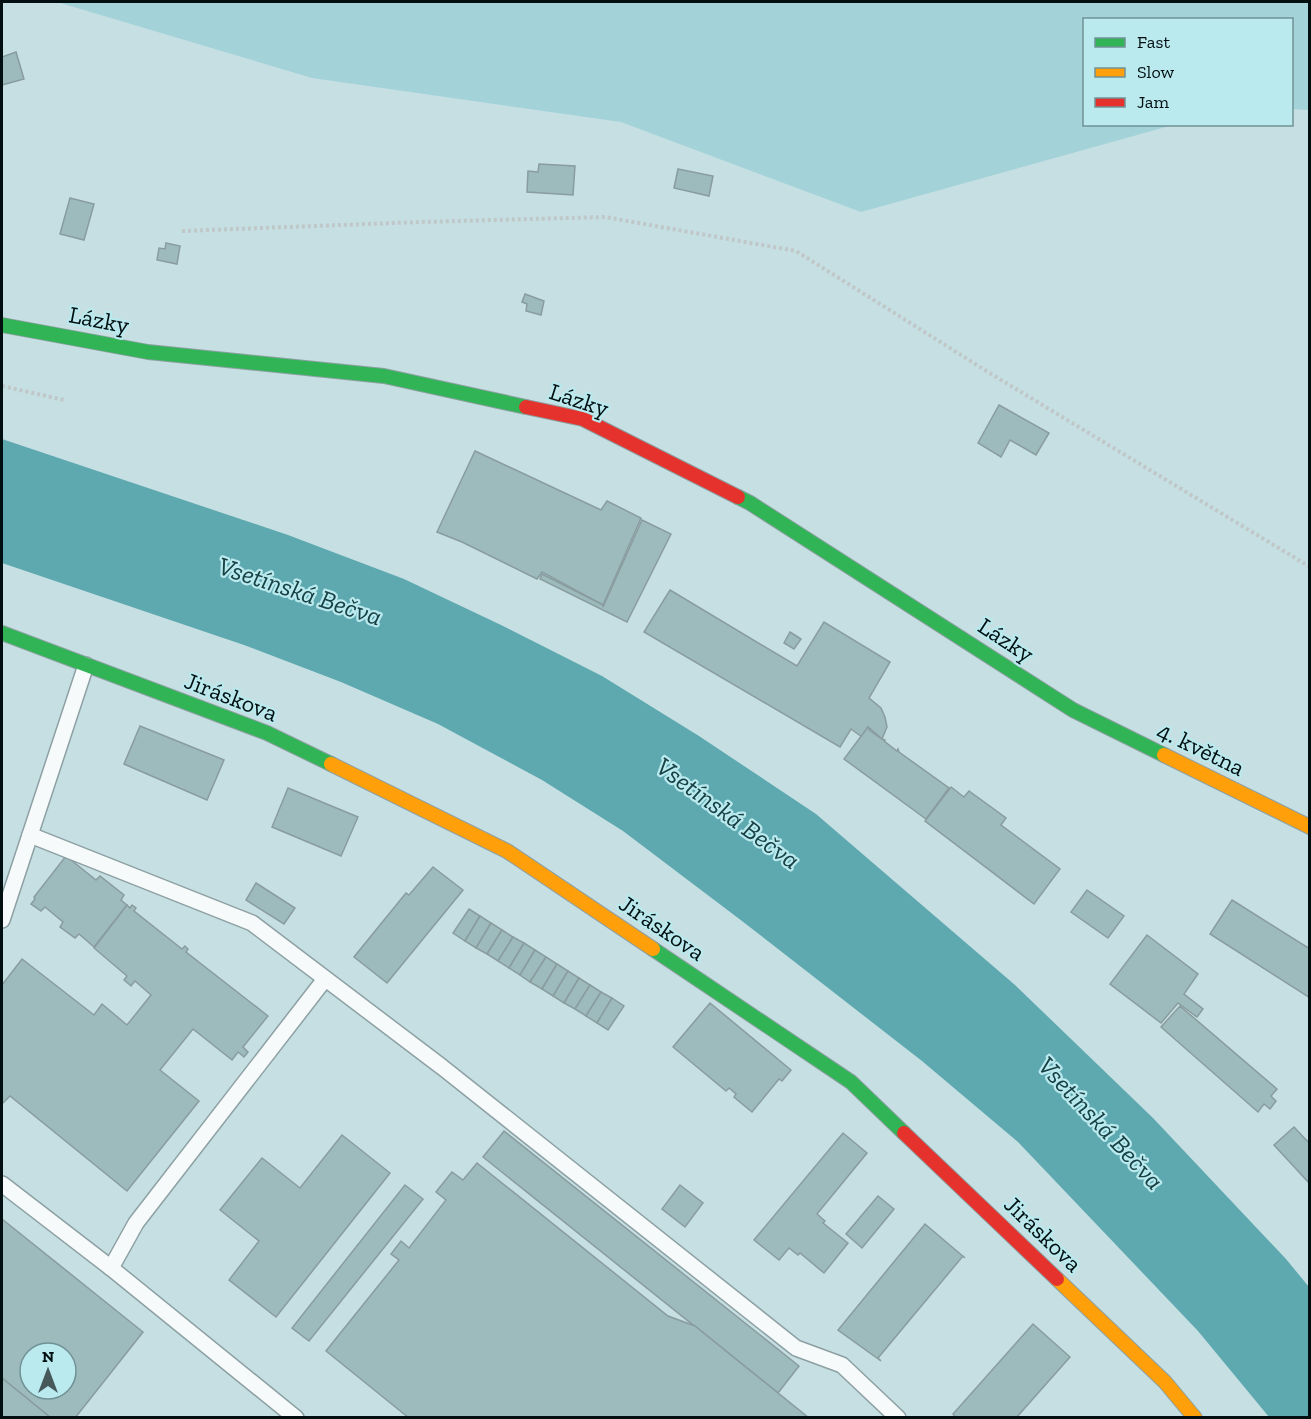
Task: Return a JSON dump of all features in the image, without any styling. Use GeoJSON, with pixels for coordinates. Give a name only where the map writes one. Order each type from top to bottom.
{"type":"FeatureCollection","features":[{"type":"Feature","properties":{"kind":"street","name":"Lázky"},"geometry":{"type":"LineString","coordinates":[[2,325],[148,352],[384,376],[583,419],[750,503],[1073,710]]}},
{"type":"Feature","properties":{"kind":"street","name":"Jiráskova"},"geometry":{"type":"LineString","coordinates":[[2,633],[267,733],[507,851],[851,1082],[1165,1382],[1195,1418]]}},
{"type":"Feature","properties":{"kind":"street","name":"4. května"},"geometry":{"type":"LineString","coordinates":[[1073,710],[1310,827]]}},
{"type":"Feature","properties":{"kind":"lane"},"geometry":{"type":"LineString","coordinates":[[2,920],[86,665]]}},
{"type":"Feature","properties":{"kind":"lane"},"geometry":{"type":"LineString","coordinates":[[30,835],[252,923],[442,1067],[796,1348],[842,1365],[898,1418]]}},
{"type":"Feature","properties":{"kind":"lane"},"geometry":{"type":"LineString","coordinates":[[111,1268],[136,1223],[325,979]]}},
{"type":"Feature","properties":{"kind":"lane"},"geometry":{"type":"LineString","coordinates":[[2,1184],[111,1268],[296,1418]]}},
{"type":"Feature","properties":{"kind":"path"},"geometry":{"type":"LineString","coordinates":[[182,231],[605,217],[796,251],[988,372],[1310,567]]}},
{"type":"Feature","properties":{"kind":"path"},"geometry":{"type":"LineString","coordinates":[[2,386],[64,400]]}},
{"type":"Feature","properties":{"kind":"shaded area"},"geometry":{"type":"Polygon","coordinates":[[[57,2],[1309,2],[1309,110],[1293,109],[1293,18],[1083,18],[1083,126],[1169,126],[861,212],[621,122],[312,78],[57,2]]]}},
{"type":"Feature","properties":{"kind":"water","name":"Vsetínská Bečva"},"geometry":{"type":"Polygon","coordinates":[[[2,439],[288,535],[404,579],[602,676],[699,736],[816,814],[1015,985],[1153,1118],[1286,1259],[1309,1287],[1309,1417],[1269,1417],[1198,1331],[1018,1142],[922,1061],[623,831],[542,780],[438,724],[341,682],[244,645],[2,563],[2,439]]]}},
{"type":"Feature","properties":{"kind":"building"},"geometry":{"type":"Polygon","coordinates":[[[16,52],[24,79],[2,85],[2,57],[16,52]]]}},
{"type":"Feature","properties":{"kind":"building"},"geometry":{"type":"Polygon","coordinates":[[[539,164],[575,166],[573,195],[527,192],[528,171],[538,172],[539,164]]]}},
{"type":"Feature","properties":{"kind":"building"},"geometry":{"type":"Polygon","coordinates":[[[678,169],[713,176],[709,196],[674,188],[678,169]]]}},
{"type":"Feature","properties":{"kind":"building"},"geometry":{"type":"Polygon","coordinates":[[[70,198],[94,204],[84,240],[60,234],[70,198]]]}},
{"type":"Feature","properties":{"kind":"building"},"geometry":{"type":"Polygon","coordinates":[[[166,243],[180,246],[177,264],[157,260],[159,248],[165,249],[166,243]]]}},
{"type":"Feature","properties":{"kind":"building"},"geometry":{"type":"Polygon","coordinates":[[[525,294],[544,301],[541,315],[526,311],[527,304],[522,302],[525,294]]]}},
{"type":"Feature","properties":{"kind":"building"},"geometry":{"type":"Polygon","coordinates":[[[999,405],[1049,433],[1036,455],[1010,440],[1001,457],[978,443],[999,405]]]}},
{"type":"Feature","properties":{"kind":"building"},"geometry":{"type":"Polygon","coordinates":[[[475,451],[601,510],[607,501],[641,518],[603,605],[542,572],[537,579],[437,532],[475,451]]]}},
{"type":"Feature","properties":{"kind":"building"},"geometry":{"type":"Polygon","coordinates":[[[642,520],[671,534],[627,622],[540,579],[542,574],[603,607],[642,520]]]}},
{"type":"Feature","properties":{"kind":"building"},"geometry":{"type":"Polygon","coordinates":[[[670,590],[797,666],[824,622],[890,662],[869,698],[881,708],[885,717],[887,727],[882,739],[868,727],[862,737],[851,729],[840,747],[644,632],[670,590]]]}},
{"type":"Feature","properties":{"kind":"building"},"geometry":{"type":"Polygon","coordinates":[[[790,632],[801,639],[794,649],[784,643],[790,632]]]}},
{"type":"Feature","properties":{"kind":"building"},"geometry":{"type":"Polygon","coordinates":[[[140,726],[224,760],[207,800],[124,764],[140,726]]]}},
{"type":"Feature","properties":{"kind":"building"},"geometry":{"type":"Polygon","coordinates":[[[868,727],[949,788],[926,819],[844,759],[868,727]]]}},
{"type":"Feature","properties":{"kind":"building"},"geometry":{"type":"Polygon","coordinates":[[[951,787],[964,797],[969,791],[1006,818],[1001,825],[1060,869],[1034,904],[925,821],[951,787]]]}},
{"type":"Feature","properties":{"kind":"building"},"geometry":{"type":"Polygon","coordinates":[[[288,788],[358,817],[341,856],[272,827],[288,788]]]}},
{"type":"Feature","properties":{"kind":"building"},"geometry":{"type":"Polygon","coordinates":[[[66,856],[96,880],[100,876],[124,895],[121,900],[127,905],[94,947],[79,934],[75,938],[60,927],[63,922],[45,907],[41,911],[31,904],[66,856]]]}},
{"type":"Feature","properties":{"kind":"building"},"geometry":{"type":"Polygon","coordinates":[[[433,867],[463,890],[387,983],[354,957],[406,893],[409,895],[433,867]]]}},
{"type":"Feature","properties":{"kind":"building"},"geometry":{"type":"Polygon","coordinates":[[[256,883],[295,908],[284,924],[246,900],[256,883]]]}},
{"type":"Feature","properties":{"kind":"building"},"geometry":{"type":"Polygon","coordinates":[[[1087,890],[1124,916],[1108,938],[1071,912],[1087,890]]]}},
{"type":"Feature","properties":{"kind":"building"},"geometry":{"type":"Polygon","coordinates":[[[1232,900],[1310,949],[1310,998],[1210,934],[1232,900]]]}},
{"type":"Feature","properties":{"kind":"building"},"geometry":{"type":"Polygon","coordinates":[[[127,905],[130,908],[132,905],[136,908],[134,911],[182,949],[185,946],[188,949],[186,952],[268,1016],[243,1047],[248,1052],[244,1057],[238,1052],[232,1060],[193,1029],[160,1070],[199,1101],[127,1191],[10,1096],[2,1102],[2,985],[22,959],[94,1015],[102,1004],[127,1025],[151,995],[135,981],[131,986],[124,980],[127,976],[94,948],[127,905]]]}},
{"type":"Feature","properties":{"kind":"building"},"geometry":{"type":"Polygon","coordinates":[[[469,909],[480,916],[465,941],[453,933],[469,909]]]}},
{"type":"Feature","properties":{"kind":"building"},"geometry":{"type":"Polygon","coordinates":[[[480,916],[491,923],[476,948],[465,941],[480,916]]]}},
{"type":"Feature","properties":{"kind":"building"},"geometry":{"type":"Polygon","coordinates":[[[491,923],[502,930],[487,954],[476,948],[491,923]]]}},
{"type":"Feature","properties":{"kind":"building"},"geometry":{"type":"Polygon","coordinates":[[[502,930],[513,937],[498,961],[487,954],[502,930]]]}},
{"type":"Feature","properties":{"kind":"building"},"geometry":{"type":"Polygon","coordinates":[[[1147,935],[1198,974],[1184,994],[1203,1009],[1197,1017],[1178,1003],[1161,1023],[1110,984],[1147,935]]]}},
{"type":"Feature","properties":{"kind":"building"},"geometry":{"type":"Polygon","coordinates":[[[513,937],[524,943],[509,968],[498,961],[513,937]]]}},
{"type":"Feature","properties":{"kind":"building"},"geometry":{"type":"Polygon","coordinates":[[[524,943],[535,950],[520,975],[509,968],[524,943]]]}},
{"type":"Feature","properties":{"kind":"building"},"geometry":{"type":"Polygon","coordinates":[[[535,950],[546,957],[530,982],[520,975],[535,950]]]}},
{"type":"Feature","properties":{"kind":"building"},"geometry":{"type":"Polygon","coordinates":[[[546,957],[557,964],[542,989],[530,982],[546,957]]]}},
{"type":"Feature","properties":{"kind":"building"},"geometry":{"type":"Polygon","coordinates":[[[557,964],[568,971],[553,996],[542,989],[557,964]]]}},
{"type":"Feature","properties":{"kind":"building"},"geometry":{"type":"Polygon","coordinates":[[[568,971],[579,978],[564,1003],[553,996],[568,971]]]}},
{"type":"Feature","properties":{"kind":"building"},"geometry":{"type":"Polygon","coordinates":[[[579,978],[590,985],[575,1009],[564,1003],[579,978]]]}},
{"type":"Feature","properties":{"kind":"building"},"geometry":{"type":"Polygon","coordinates":[[[590,985],[601,992],[586,1016],[575,1009],[590,985]]]}},
{"type":"Feature","properties":{"kind":"building"},"geometry":{"type":"Polygon","coordinates":[[[601,992],[612,998],[597,1023],[586,1016],[601,992]]]}},
{"type":"Feature","properties":{"kind":"building"},"geometry":{"type":"Polygon","coordinates":[[[612,998],[624,1006],[608,1030],[597,1023],[612,998]]]}},
{"type":"Feature","properties":{"kind":"building"},"geometry":{"type":"Polygon","coordinates":[[[710,1003],[791,1070],[782,1081],[779,1079],[752,1112],[734,1097],[736,1094],[729,1088],[726,1091],[673,1047],[710,1003]]]}},
{"type":"Feature","properties":{"kind":"building"},"geometry":{"type":"Polygon","coordinates":[[[1180,1006],[1277,1089],[1271,1096],[1276,1101],[1270,1109],[1264,1104],[1258,1112],[1161,1027],[1180,1006]]]}},
{"type":"Feature","properties":{"kind":"building"},"geometry":{"type":"Polygon","coordinates":[[[1294,1127],[1310,1144],[1310,1184],[1274,1145],[1294,1127]]]}},
{"type":"Feature","properties":{"kind":"building"},"geometry":{"type":"Polygon","coordinates":[[[504,1131],[799,1366],[778,1393],[483,1157],[504,1131]]]}},
{"type":"Feature","properties":{"kind":"building"},"geometry":{"type":"Polygon","coordinates":[[[843,1133],[867,1153],[817,1214],[825,1221],[823,1223],[848,1243],[824,1273],[800,1253],[798,1255],[789,1248],[779,1260],[754,1240],[843,1133]]]}},
{"type":"Feature","properties":{"kind":"building"},"geometry":{"type":"Polygon","coordinates":[[[342,1135],[390,1173],[276,1317],[229,1280],[259,1241],[220,1210],[262,1158],[300,1188],[342,1135]]]}},
{"type":"Feature","properties":{"kind":"building"},"geometry":{"type":"Polygon","coordinates":[[[477,1163],[668,1316],[695,1326],[809,1418],[409,1418],[326,1351],[399,1260],[391,1254],[401,1241],[409,1248],[446,1200],[436,1192],[452,1172],[463,1180],[477,1163]]]}},
{"type":"Feature","properties":{"kind":"building"},"geometry":{"type":"Polygon","coordinates":[[[405,1185],[423,1199],[309,1341],[292,1328],[405,1185]]]}},
{"type":"Feature","properties":{"kind":"building"},"geometry":{"type":"Polygon","coordinates":[[[680,1185],[703,1203],[685,1227],[662,1209],[680,1185]]]}},
{"type":"Feature","properties":{"kind":"building"},"geometry":{"type":"Polygon","coordinates":[[[878,1196],[894,1209],[862,1248],[846,1234],[878,1196]]]}},
{"type":"Feature","properties":{"kind":"building"},"geometry":{"type":"Polygon","coordinates":[[[2,1219],[143,1332],[75,1418],[51,1418],[30,1401],[78,1401],[78,1341],[18,1341],[18,1391],[2,1378],[2,1219]]]}},
{"type":"Feature","properties":{"kind":"building"},"geometry":{"type":"Polygon","coordinates":[[[925,1224],[963,1256],[878,1358],[881,1361],[838,1330],[925,1224]]]}},
{"type":"Feature","properties":{"kind":"building"},"geometry":{"type":"Polygon","coordinates":[[[1033,1324],[1070,1357],[1016,1418],[956,1418],[953,1414],[1033,1324]]]}},
{"type":"Feature","properties":{"kind":"building"},"geometry":{"type":"Polygon","coordinates":[[[2,1378],[18,1391],[18,1401],[30,1401],[51,1418],[2,1418],[2,1378]]]}},
{"type":"Feature","properties":{"kind":"traffic: fast"},"geometry":{"type":"LineString","coordinates":[[2,325],[148,352],[384,376],[526,407]]}},
{"type":"Feature","properties":{"kind":"traffic: fast"},"geometry":{"type":"LineString","coordinates":[[738,497],[1073,710],[1164,755]]}},
{"type":"Feature","properties":{"kind":"traffic: fast"},"geometry":{"type":"LineString","coordinates":[[2,633],[267,733],[331,764]]}},
{"type":"Feature","properties":{"kind":"traffic: fast"},"geometry":{"type":"LineString","coordinates":[[653,949],[851,1082],[904,1133]]}},
{"type":"Feature","properties":{"kind":"traffic: slow"},"geometry":{"type":"LineString","coordinates":[[1164,755],[1310,827]]}},
{"type":"Feature","properties":{"kind":"traffic: slow"},"geometry":{"type":"LineString","coordinates":[[331,764],[507,851],[653,949]]}},
{"type":"Feature","properties":{"kind":"traffic: slow"},"geometry":{"type":"LineString","coordinates":[[1057,1279],[1165,1382],[1195,1418]]}},
{"type":"Feature","properties":{"kind":"traffic: jam"},"geometry":{"type":"LineString","coordinates":[[526,407],[583,419],[738,497]]}},
{"type":"Feature","properties":{"kind":"traffic: jam"},"geometry":{"type":"LineString","coordinates":[[904,1133],[1057,1279]]}}]}
